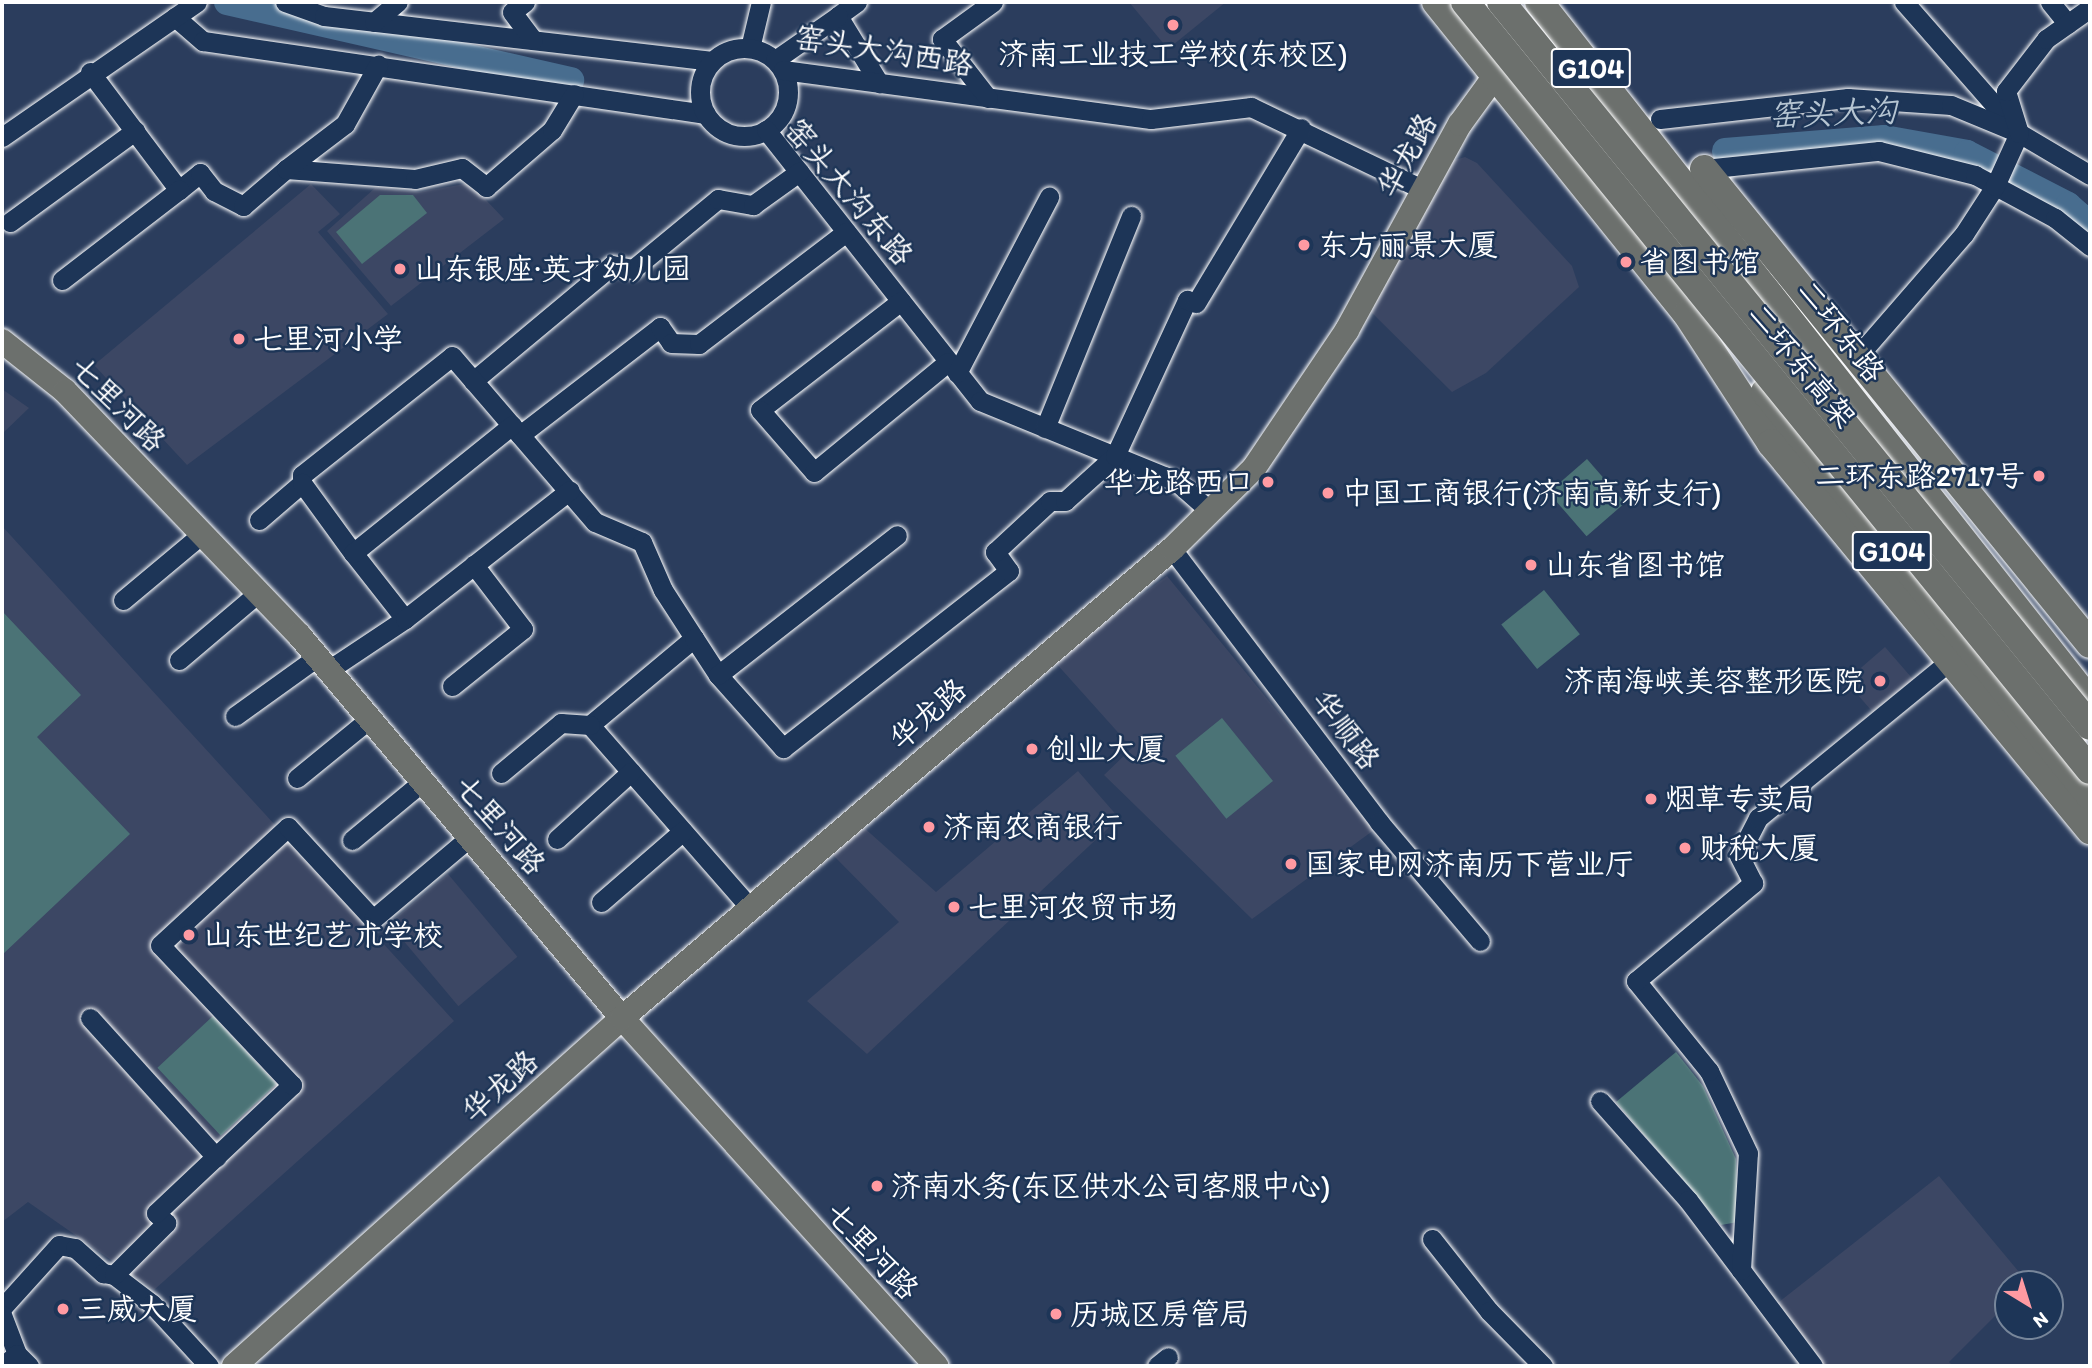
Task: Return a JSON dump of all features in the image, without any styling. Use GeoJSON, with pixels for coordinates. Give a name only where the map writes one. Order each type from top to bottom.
{"type":"FeatureCollection","features":[{"type":"Feature","properties":{"kind":"highway","name":"G104"},"geometry":{"type":"LineString","coordinates":[[1436,2],[1687,314],[1738,358],[2090,796]]}},
{"type":"Feature","properties":{"kind":"highway","name":"二环东高架"},"geometry":{"type":"LineString","coordinates":[[1465,2],[2090,770]]}},
{"type":"Feature","properties":{"kind":"highway","name":"二环东高架"},"geometry":{"type":"LineString","coordinates":[[1502,2],[2090,726]]}},
{"type":"Feature","properties":{"kind":"highway","name":"二环东路"},"geometry":{"type":"LineString","coordinates":[[1543,4],[1857,357],[2090,644]]}},
{"type":"Feature","properties":{"kind":"highway","name":"二环东路"},"geometry":{"type":"LineString","coordinates":[[1694,176],[1758,279],[2090,702]]}},
{"type":"Feature","properties":{"kind":"highway"},"geometry":{"type":"LineString","coordinates":[[1758,279],[1822,346],[2090,679]]}},
{"type":"Feature","properties":{"kind":"highway"},"geometry":{"type":"LineString","coordinates":[[1687,314],[1771,443],[2090,830]]}},
{"type":"Feature","properties":{"kind":"highway"},"geometry":{"type":"LineString","coordinates":[[1687,314],[1757,394],[2090,816]]}},
{"type":"Feature","properties":{"kind":"main road","name":"华龙路"},"geometry":{"type":"LineString","coordinates":[[234,1366],[622,1018],[1172,549],[1266,453],[1347,330],[1460,124],[1543,4]]}},
{"type":"Feature","properties":{"kind":"main road","name":"七里河路"},"geometry":{"type":"LineString","coordinates":[[2,341],[65,391],[258,593],[322,664],[622,1018],[936,1366]]}},
{"type":"Feature","properties":{"kind":"street"},"geometry":{"type":"LineString","coordinates":[[2,137],[90,72],[197,2]]}},
{"type":"Feature","properties":{"kind":"street","name":"窑头大沟西路"},"geometry":{"type":"LineString","coordinates":[[285,2],[324,16],[712,61],[723,52],[750,48],[779,65],[879,83],[1151,120],[1251,107],[1301,128],[1424,190]]}},
{"type":"Feature","properties":{"kind":"street"},"geometry":{"type":"LineString","coordinates":[[374,22],[397,2]]}},
{"type":"Feature","properties":{"kind":"street"},"geometry":{"type":"LineString","coordinates":[[525,2],[512,12],[533,40]]}},
{"type":"Feature","properties":{"kind":"street"},"geometry":{"type":"LineString","coordinates":[[750,48],[761,2]]}},
{"type":"Feature","properties":{"kind":"street"},"geometry":{"type":"LineString","coordinates":[[766,130],[784,110],[788,83],[779,65],[857,2]]}},
{"type":"Feature","properties":{"kind":"street"},"geometry":{"type":"LineString","coordinates":[[988,98],[942,39],[993,2]]}},
{"type":"Feature","properties":{"kind":"street"},"geometry":{"type":"LineString","coordinates":[[1904,2],[2019,133]]}},
{"type":"Feature","properties":{"kind":"street"},"geometry":{"type":"LineString","coordinates":[[2050,2],[2068,24]]}},
{"type":"Feature","properties":{"kind":"street"},"geometry":{"type":"LineString","coordinates":[[1857,357],[1964,234],[1995,186],[2019,133],[2006,91],[2046,39],[2090,8]]}},
{"type":"Feature","properties":{"kind":"street"},"geometry":{"type":"LineString","coordinates":[[838,16],[879,83]]}},
{"type":"Feature","properties":{"kind":"street","name":"窑头大沟东路"},"geometry":{"type":"LineString","coordinates":[[175,17],[203,41],[706,114],[714,125],[739,136],[766,130],[980,401],[1176,481],[1210,511]]}},
{"type":"Feature","properties":{"kind":"street"},"geometry":{"type":"LineString","coordinates":[[706,114],[700,86],[712,61]]}},
{"type":"Feature","properties":{"kind":"street"},"geometry":{"type":"LineString","coordinates":[[62,280],[200,173],[214,191],[243,206],[345,124],[378,65]]}},
{"type":"Feature","properties":{"kind":"street"},"geometry":{"type":"LineString","coordinates":[[90,72],[179,190]]}},
{"type":"Feature","properties":{"kind":"street"},"geometry":{"type":"LineString","coordinates":[[286,169],[415,179],[462,168],[486,187],[552,130],[574,94]]}},
{"type":"Feature","properties":{"kind":"street"},"geometry":{"type":"LineString","coordinates":[[1649,123],[1848,98],[1951,105],[2019,133],[2090,175]]}},
{"type":"Feature","properties":{"kind":"street"},"geometry":{"type":"LineString","coordinates":[[405,619],[302,483],[302,475],[452,356],[595,522],[642,542],[663,590],[718,676],[783,748],[1009,570],[995,552],[1050,501],[1065,501],[1115,456],[1187,300],[1196,303],[1301,128]]}},
{"type":"Feature","properties":{"kind":"street"},"geometry":{"type":"LineString","coordinates":[[10,222],[135,131]]}},
{"type":"Feature","properties":{"kind":"street"},"geometry":{"type":"LineString","coordinates":[[1694,176],[1879,150],[1975,175],[2055,218],[2090,246]]}},
{"type":"Feature","properties":{"kind":"street"},"geometry":{"type":"LineString","coordinates":[[473,381],[612,265],[633,269],[718,200],[753,205],[799,172]]}},
{"type":"Feature","properties":{"kind":"street"},"geometry":{"type":"LineString","coordinates":[[901,301],[760,410],[814,472],[953,367],[1049,197]]}},
{"type":"Feature","properties":{"kind":"street"},"geometry":{"type":"LineString","coordinates":[[1045,428],[1131,216]]}},
{"type":"Feature","properties":{"kind":"street"},"geometry":{"type":"LineString","coordinates":[[353,553],[516,430],[660,327],[671,343],[699,344],[846,232]]}},
{"type":"Feature","properties":{"kind":"street"},"geometry":{"type":"LineString","coordinates":[[259,520],[302,483]]}},
{"type":"Feature","properties":{"kind":"street"},"geometry":{"type":"LineString","coordinates":[[235,716],[405,619],[570,490]]}},
{"type":"Feature","properties":{"kind":"street"},"geometry":{"type":"LineString","coordinates":[[123,600],[202,534]]}},
{"type":"Feature","properties":{"kind":"street"},"geometry":{"type":"LineString","coordinates":[[718,676],[897,535]]}},
{"type":"Feature","properties":{"kind":"street","name":"华顺路"},"geometry":{"type":"LineString","coordinates":[[1172,549],[1378,822],[1480,941]]}},
{"type":"Feature","properties":{"kind":"street"},"geometry":{"type":"LineString","coordinates":[[452,686],[523,629],[474,565]]}},
{"type":"Feature","properties":{"kind":"street"},"geometry":{"type":"LineString","coordinates":[[179,660],[258,593]]}},
{"type":"Feature","properties":{"kind":"street"},"geometry":{"type":"LineString","coordinates":[[501,773],[561,723],[590,725],[694,638]]}},
{"type":"Feature","properties":{"kind":"street"},"geometry":{"type":"LineString","coordinates":[[1741,1270],[1748,1153],[1709,1071],[1636,981],[1753,883],[1739,855],[1758,818],[1950,661]]}},
{"type":"Feature","properties":{"kind":"street"},"geometry":{"type":"LineString","coordinates":[[297,778],[369,720]]}},
{"type":"Feature","properties":{"kind":"street"},"geometry":{"type":"LineString","coordinates":[[590,725],[751,909]]}},
{"type":"Feature","properties":{"kind":"street"},"geometry":{"type":"LineString","coordinates":[[556,839],[631,772]]}},
{"type":"Feature","properties":{"kind":"street"},"geometry":{"type":"LineString","coordinates":[[352,840],[422,782]]}},
{"type":"Feature","properties":{"kind":"street"},"geometry":{"type":"LineString","coordinates":[[114,1275],[166,1223],[156,1213],[292,1085],[160,945],[288,827],[373,919],[470,838]]}},
{"type":"Feature","properties":{"kind":"street"},"geometry":{"type":"LineString","coordinates":[[601,902],[683,831]]}},
{"type":"Feature","properties":{"kind":"street"},"geometry":{"type":"LineString","coordinates":[[90,1018],[216,1157]]}},
{"type":"Feature","properties":{"kind":"street"},"geometry":{"type":"LineString","coordinates":[[1600,1101],[1688,1200],[1813,1366]]}},
{"type":"Feature","properties":{"kind":"street"},"geometry":{"type":"LineString","coordinates":[[1432,1239],[1489,1311],[1543,1366]]}},
{"type":"Feature","properties":{"kind":"street"},"geometry":{"type":"LineString","coordinates":[[2,1308],[59,1245],[75,1248],[103,1273],[114,1275],[152,1304],[209,1366]]}},
{"type":"Feature","properties":{"kind":"street"},"geometry":{"type":"LineString","coordinates":[[2,1315],[16,1362]]}},
{"type":"Feature","properties":{"kind":"shaded area","name":"济南工业技工学校(东校区)"},"geometry":{"type":"Polygon","coordinates":[[[1129,2],[1226,2],[1168,49],[1129,2]]]}},
{"type":"Feature","properties":{"kind":"shaded area"},"geometry":{"type":"Polygon","coordinates":[[[1465,157],[1477,163],[1572,266],[1579,287],[1486,373],[1452,392],[1366,307],[1448,162],[1465,157]]]}},
{"type":"Feature","properties":{"kind":"shaded area","name":"山东银座·英才幼儿园"},"geometry":{"type":"Polygon","coordinates":[[[470,183],[504,219],[391,306],[327,231],[375,188],[419,192],[470,183]]]}},
{"type":"Feature","properties":{"kind":"shaded area","name":"七里河小学"},"geometry":{"type":"Polygon","coordinates":[[[311,184],[340,214],[318,232],[388,314],[187,465],[94,365],[311,184]]]}},
{"type":"Feature","properties":{"kind":"shaded area"},"geometry":{"type":"Polygon","coordinates":[[[2,389],[29,408],[2,434],[2,389]]]}},
{"type":"Feature","properties":{"kind":"shaded area","name":"山东世纪艺术学校"},"geometry":{"type":"Polygon","coordinates":[[[2,526],[454,1021],[154,1290],[28,1202],[2,1222],[2,526]]]}},
{"type":"Feature","properties":{"kind":"shaded area"},"geometry":{"type":"Polygon","coordinates":[[[1167,576],[1374,830],[1252,919],[1104,775],[1132,748],[1054,661],[1167,576]]]}},
{"type":"Feature","properties":{"kind":"shaded area","name":"济南海峡美容整形医院"},"geometry":{"type":"Polygon","coordinates":[[[1885,647],[1914,680],[1875,714],[1846,681],[1885,647]]]}},
{"type":"Feature","properties":{"kind":"shaded area","name":"七里河农贸市场"},"geometry":{"type":"Polygon","coordinates":[[[1078,771],[1119,818],[867,1054],[807,1001],[899,922],[829,851],[861,825],[936,892],[1078,771]]]}},
{"type":"Feature","properties":{"kind":"shaded area"},"geometry":{"type":"Polygon","coordinates":[[[448,874],[517,957],[458,1006],[389,923],[448,874]]]}},
{"type":"Feature","properties":{"kind":"shaded area"},"geometry":{"type":"Polygon","coordinates":[[[1939,1176],[2017,1270],[1994,1270],[1994,1317],[1949,1362],[1953,1366],[1822,1366],[1774,1306],[1939,1176]]]}},
{"type":"Feature","properties":{"kind":"green space"},"geometry":{"type":"Polygon","coordinates":[[[380,195],[413,195],[427,213],[362,264],[336,232],[380,195]]]}},
{"type":"Feature","properties":{"kind":"green space"},"geometry":{"type":"Polygon","coordinates":[[[1587,459],[1625,503],[1587,536],[1549,492],[1587,459]]]}},
{"type":"Feature","properties":{"kind":"green space"},"geometry":{"type":"Polygon","coordinates":[[[1544,590],[1580,634],[1537,669],[1501,625],[1544,590]]]}},
{"type":"Feature","properties":{"kind":"green space"},"geometry":{"type":"Polygon","coordinates":[[[2,611],[81,695],[37,737],[130,834],[2,955],[2,611]]]}},
{"type":"Feature","properties":{"kind":"green space"},"geometry":{"type":"Polygon","coordinates":[[[1222,718],[1273,781],[1226,819],[1175,756],[1222,718]]]}},
{"type":"Feature","properties":{"kind":"green space"},"geometry":{"type":"Polygon","coordinates":[[[213,1016],[276,1084],[221,1136],[157,1068],[213,1016]]]}},
{"type":"Feature","properties":{"kind":"green space"},"geometry":{"type":"Polygon","coordinates":[[[1676,1052],[1703,1086],[1736,1159],[1738,1222],[1721,1225],[1616,1102],[1676,1052]]]}},
{"type":"Feature","properties":{"kind":"waterway","name":"窑头大沟"},"geometry":{"type":"LineString","coordinates":[[227,2],[571,80]]}},
{"type":"Feature","properties":{"kind":"waterway","name":"窑头大沟"},"geometry":{"type":"LineString","coordinates":[[1725,151],[1884,138],[1967,153],[2068,205],[2090,224]]}},
{"type":"Feature","properties":{"kind":"place","name":"济南工业技工学校(东校区)"},"geometry":{"type":"Point","coordinates":[1173,25]}},
{"type":"Feature","properties":{"kind":"place","name":"东方丽景大厦"},"geometry":{"type":"Point","coordinates":[1304,245]}},
{"type":"Feature","properties":{"kind":"place","name":"省图书馆"},"geometry":{"type":"Point","coordinates":[1626,262]}},
{"type":"Feature","properties":{"kind":"place","name":"山东银座·英才幼儿园"},"geometry":{"type":"Point","coordinates":[400,269]}},
{"type":"Feature","properties":{"kind":"place","name":"七里河小学"},"geometry":{"type":"Point","coordinates":[239,339]}},
{"type":"Feature","properties":{"kind":"place","name":"二环东路2717号"},"geometry":{"type":"Point","coordinates":[2039,476]}},
{"type":"Feature","properties":{"kind":"place","name":"华龙路西口"},"geometry":{"type":"Point","coordinates":[1268,482]}},
{"type":"Feature","properties":{"kind":"place","name":"中国工商银行(济南高新支行)"},"geometry":{"type":"Point","coordinates":[1328,493]}},
{"type":"Feature","properties":{"kind":"place","name":"山东省图书馆"},"geometry":{"type":"Point","coordinates":[1531,565]}},
{"type":"Feature","properties":{"kind":"place","name":"济南海峡美容整形医院"},"geometry":{"type":"Point","coordinates":[1880,681]}},
{"type":"Feature","properties":{"kind":"place","name":"创业大厦"},"geometry":{"type":"Point","coordinates":[1032,749]}},
{"type":"Feature","properties":{"kind":"place","name":"烟草专卖局"},"geometry":{"type":"Point","coordinates":[1651,799]}},
{"type":"Feature","properties":{"kind":"place","name":"济南农商银行"},"geometry":{"type":"Point","coordinates":[929,827]}},
{"type":"Feature","properties":{"kind":"place","name":"财税大厦"},"geometry":{"type":"Point","coordinates":[1685,848]}},
{"type":"Feature","properties":{"kind":"place","name":"国家电网济南历下营业厅"},"geometry":{"type":"Point","coordinates":[1291,864]}},
{"type":"Feature","properties":{"kind":"place","name":"七里河农贸市场"},"geometry":{"type":"Point","coordinates":[954,907]}},
{"type":"Feature","properties":{"kind":"place","name":"山东世纪艺术学校"},"geometry":{"type":"Point","coordinates":[189,935]}},
{"type":"Feature","properties":{"kind":"place","name":"济南水务(东区供水公司客服中心)"},"geometry":{"type":"Point","coordinates":[877,1186]}},
{"type":"Feature","properties":{"kind":"place","name":"三威大厦"},"geometry":{"type":"Point","coordinates":[63,1309]}},
{"type":"Feature","properties":{"kind":"place","name":"历城区房管局"},"geometry":{"type":"Point","coordinates":[1056,1314]}}]}
